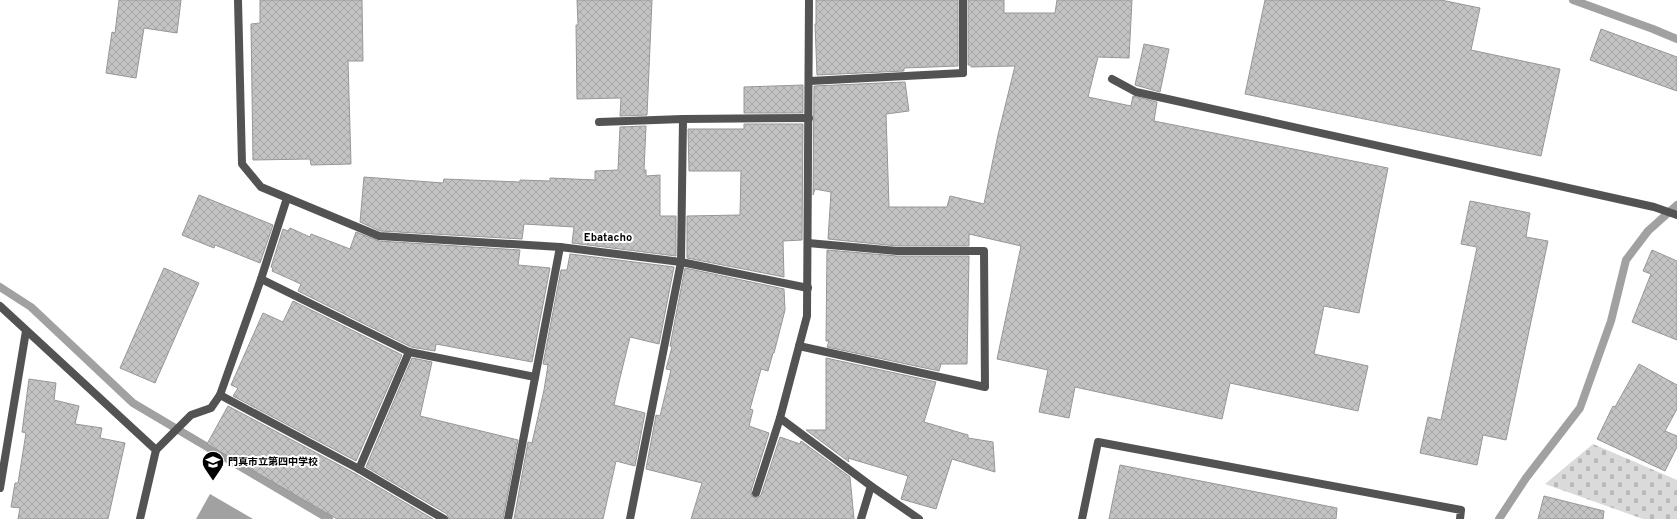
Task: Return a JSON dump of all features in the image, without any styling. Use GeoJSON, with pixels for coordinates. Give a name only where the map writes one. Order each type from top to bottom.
{"type":"FeatureCollection","features":[{"type":"Feature","properties":{"kind":"street"},"geometry":{"type":"LineString","coordinates":[[238,0],[242,164],[261,187],[379,236],[560,247],[681,262],[808,288]]}},
{"type":"Feature","properties":{"kind":"street"},"geometry":{"type":"LineString","coordinates":[[756,493],[780,418],[807,316],[810,0]]}},
{"type":"Feature","properties":{"kind":"street"},"geometry":{"type":"LineString","coordinates":[[810,80],[963,74],[963,0]]}},
{"type":"Feature","properties":{"kind":"street"},"geometry":{"type":"LineString","coordinates":[[1112,79],[1136,92],[1654,207],[1677,216]]}},
{"type":"Feature","properties":{"kind":"street"},"geometry":{"type":"LineString","coordinates":[[599,122],[682,119],[810,118]]}},
{"type":"Feature","properties":{"kind":"street"},"geometry":{"type":"LineString","coordinates":[[630,519],[681,262],[682,119]]}},
{"type":"Feature","properties":{"kind":"street"},"geometry":{"type":"LineString","coordinates":[[140,519],[156,450],[191,415],[211,408],[220,395],[261,279],[287,198]]}},
{"type":"Feature","properties":{"kind":"street"},"geometry":{"type":"LineString","coordinates":[[799,346],[985,386],[984,251],[897,251],[808,243]]}},
{"type":"Feature","properties":{"kind":"street"},"geometry":{"type":"LineString","coordinates":[[508,519],[560,247]]}},
{"type":"Feature","properties":{"kind":"street"},"geometry":{"type":"LineString","coordinates":[[261,279],[409,352],[535,376]]}},
{"type":"Feature","properties":{"kind":"street"},"geometry":{"type":"LineString","coordinates":[[0,306],[156,450]]}},
{"type":"Feature","properties":{"kind":"street"},"geometry":{"type":"LineString","coordinates":[[0,488],[26,331]]}},
{"type":"Feature","properties":{"kind":"street"},"geometry":{"type":"LineString","coordinates":[[359,469],[409,352]]}},
{"type":"Feature","properties":{"kind":"street"},"geometry":{"type":"LineString","coordinates":[[220,395],[359,469],[444,519]]}},
{"type":"Feature","properties":{"kind":"street"},"geometry":{"type":"LineString","coordinates":[[780,418],[871,486],[919,519]]}},
{"type":"Feature","properties":{"kind":"street"},"geometry":{"type":"LineString","coordinates":[[1082,519],[1098,442],[1461,510],[1460,519]]}},
{"type":"Feature","properties":{"kind":"street"},"geometry":{"type":"LineString","coordinates":[[861,519],[871,486]]}},
{"type":"Feature","properties":{"kind":"green space"},"geometry":{"type":"Polygon","coordinates":[[[1593,444],[1677,480],[1677,519],[1643,519],[1545,484],[1593,444]]]}},
{"type":"Feature","properties":{"kind":"shaded area"},"geometry":{"type":"Polygon","coordinates":[[[210,494],[253,519],[196,519],[210,494]]]}},
{"type":"Feature","properties":{"kind":"building"},"geometry":{"type":"Polygon","coordinates":[[[119,0],[181,0],[177,33],[144,28],[136,78],[106,73],[112,32],[115,33],[119,0]]]}},
{"type":"Feature","properties":{"kind":"building"},"geometry":{"type":"Polygon","coordinates":[[[260,0],[362,0],[363,61],[348,61],[351,164],[311,165],[310,159],[253,160],[251,24],[260,23],[260,0]]]}},
{"type":"Feature","properties":{"kind":"building"},"geometry":{"type":"Polygon","coordinates":[[[577,0],[652,0],[647,115],[620,116],[621,98],[577,99],[577,0]]]}},
{"type":"Feature","properties":{"kind":"building"},"geometry":{"type":"Polygon","coordinates":[[[816,0],[958,0],[958,66],[904,68],[904,71],[817,75],[815,24],[816,0]]]}},
{"type":"Feature","properties":{"kind":"building"},"geometry":{"type":"Polygon","coordinates":[[[968,0],[1004,0],[1004,13],[1055,13],[1057,0],[1132,0],[1129,58],[1098,57],[1088,97],[1131,106],[1133,96],[1157,102],[1154,121],[1388,168],[1359,313],[1324,306],[1314,354],[1368,366],[1358,411],[1230,383],[1222,419],[1075,387],[1069,418],[1039,412],[1048,370],[997,359],[1021,246],[969,234],[969,246],[897,246],[828,239],[831,192],[815,189],[813,195],[814,86],[905,82],[909,111],[886,114],[889,207],[947,207],[950,196],[984,204],[998,135],[1015,66],[971,67],[971,65],[968,65],[968,0]]]}},
{"type":"Feature","properties":{"kind":"building"},"geometry":{"type":"Polygon","coordinates":[[[1265,0],[1441,0],[1480,8],[1471,50],[1560,69],[1541,156],[1245,94],[1265,0]]]}},
{"type":"Feature","properties":{"kind":"building"},"geometry":{"type":"Polygon","coordinates":[[[1601,29],[1677,57],[1677,91],[1590,60],[1601,29]]]}},
{"type":"Feature","properties":{"kind":"building"},"geometry":{"type":"Polygon","coordinates":[[[1144,44],[1169,49],[1160,92],[1135,85],[1144,44]]]}},
{"type":"Feature","properties":{"kind":"building"},"geometry":{"type":"Polygon","coordinates":[[[803,85],[803,113],[744,113],[744,87],[803,85]]]}},
{"type":"Feature","properties":{"kind":"building"},"geometry":{"type":"Polygon","coordinates":[[[744,124],[803,124],[802,240],[783,241],[784,277],[687,258],[687,216],[740,215],[741,171],[689,171],[688,129],[744,129],[744,124]]]}},
{"type":"Feature","properties":{"kind":"building"},"geometry":{"type":"Polygon","coordinates":[[[646,126],[644,170],[646,170],[646,176],[660,175],[660,216],[676,216],[676,256],[572,243],[574,227],[524,224],[522,239],[380,231],[360,222],[364,177],[443,183],[444,179],[520,182],[520,180],[550,181],[550,178],[595,180],[595,171],[618,170],[620,127],[646,126]]]}},
{"type":"Feature","properties":{"kind":"building"},"geometry":{"type":"Polygon","coordinates":[[[199,195],[273,225],[260,263],[215,245],[214,248],[182,235],[199,195]]]}},
{"type":"Feature","properties":{"kind":"building"},"geometry":{"type":"Polygon","coordinates":[[[1470,201],[1530,213],[1526,237],[1548,241],[1506,440],[1483,435],[1477,465],[1420,453],[1428,417],[1441,420],[1477,247],[1461,244],[1470,201]]]}},
{"type":"Feature","properties":{"kind":"building"},"geometry":{"type":"Polygon","coordinates":[[[290,228],[310,237],[311,234],[350,249],[356,232],[379,241],[520,250],[518,265],[550,268],[532,362],[436,344],[435,351],[411,347],[298,291],[301,284],[272,271],[273,268],[271,267],[283,229],[288,231],[290,228]]]}},
{"type":"Feature","properties":{"kind":"building"},"geometry":{"type":"Polygon","coordinates":[[[827,250],[897,256],[969,256],[967,364],[941,364],[939,371],[827,347],[829,341],[826,341],[827,250]]]}},
{"type":"Feature","properties":{"kind":"building"},"geometry":{"type":"Polygon","coordinates":[[[1652,250],[1677,261],[1677,340],[1632,322],[1651,274],[1643,271],[1652,250]]]}},
{"type":"Feature","properties":{"kind":"building"},"geometry":{"type":"Polygon","coordinates":[[[570,254],[674,267],[659,344],[630,337],[614,405],[645,413],[635,466],[616,461],[603,519],[514,519],[528,442],[532,443],[544,390],[548,365],[543,364],[561,270],[567,270],[570,254]]]}},
{"type":"Feature","properties":{"kind":"building"},"geometry":{"type":"Polygon","coordinates":[[[164,268],[199,283],[155,383],[120,368],[164,268]]]}},
{"type":"Feature","properties":{"kind":"building"},"geometry":{"type":"Polygon","coordinates":[[[685,268],[784,289],[785,310],[774,353],[768,371],[761,369],[750,409],[753,410],[749,426],[769,433],[751,491],[752,496],[757,498],[761,495],[780,437],[800,444],[801,441],[850,477],[854,519],[691,519],[702,483],[646,469],[656,415],[660,416],[671,370],[666,369],[672,347],[670,346],[685,268]]]}},
{"type":"Feature","properties":{"kind":"building"},"geometry":{"type":"Polygon","coordinates":[[[293,301],[402,355],[356,461],[233,396],[238,388],[231,385],[263,313],[283,322],[293,301]]]}},
{"type":"Feature","properties":{"kind":"building"},"geometry":{"type":"Polygon","coordinates":[[[412,358],[432,362],[420,416],[518,440],[503,519],[449,519],[447,514],[366,467],[412,358]]]}},
{"type":"Feature","properties":{"kind":"building"},"geometry":{"type":"Polygon","coordinates":[[[826,358],[936,382],[924,422],[968,435],[968,438],[993,442],[995,472],[952,459],[936,509],[901,499],[908,476],[848,458],[849,462],[806,430],[826,430],[826,358]]]}},
{"type":"Feature","properties":{"kind":"building"},"geometry":{"type":"Polygon","coordinates":[[[1639,364],[1677,385],[1677,409],[1665,431],[1677,436],[1677,447],[1665,471],[1597,439],[1613,406],[1615,407],[1639,364]]]}},
{"type":"Feature","properties":{"kind":"building"},"geometry":{"type":"Polygon","coordinates":[[[29,379],[56,383],[54,400],[79,406],[75,424],[102,428],[100,438],[125,443],[108,519],[18,519],[20,508],[11,507],[15,483],[18,483],[26,433],[22,432],[29,379]]]}},
{"type":"Feature","properties":{"kind":"building"},"geometry":{"type":"Polygon","coordinates":[[[228,406],[356,474],[433,519],[337,519],[207,444],[228,406]]]}},
{"type":"Feature","properties":{"kind":"building"},"geometry":{"type":"Polygon","coordinates":[[[1120,465],[1337,508],[1336,519],[1109,519],[1120,465]]]}},
{"type":"Feature","properties":{"kind":"building"},"geometry":{"type":"Polygon","coordinates":[[[1544,496],[1604,511],[1603,519],[1538,519],[1544,496]]]}},
{"type":"Feature","properties":{"kind":"waterway"},"geometry":{"type":"LineString","coordinates":[[1573,0],[1677,39]]}},
{"type":"Feature","properties":{"kind":"waterway"},"geometry":{"type":"LineString","coordinates":[[1499,519],[1526,478],[1580,408],[1611,321],[1626,260],[1648,231],[1677,205]]}},
{"type":"Feature","properties":{"kind":"waterway"},"geometry":{"type":"LineString","coordinates":[[0,287],[31,307],[133,403],[329,519]]}},
{"type":"Feature","properties":{"kind":"place","name":"門真市立第四中学校"},"geometry":{"type":"Point","coordinates":[213,482]}},
{"type":"Feature","properties":{"kind":"district","name":"Ebatacho"},"geometry":{"type":"Point","coordinates":[608,238]}}]}
